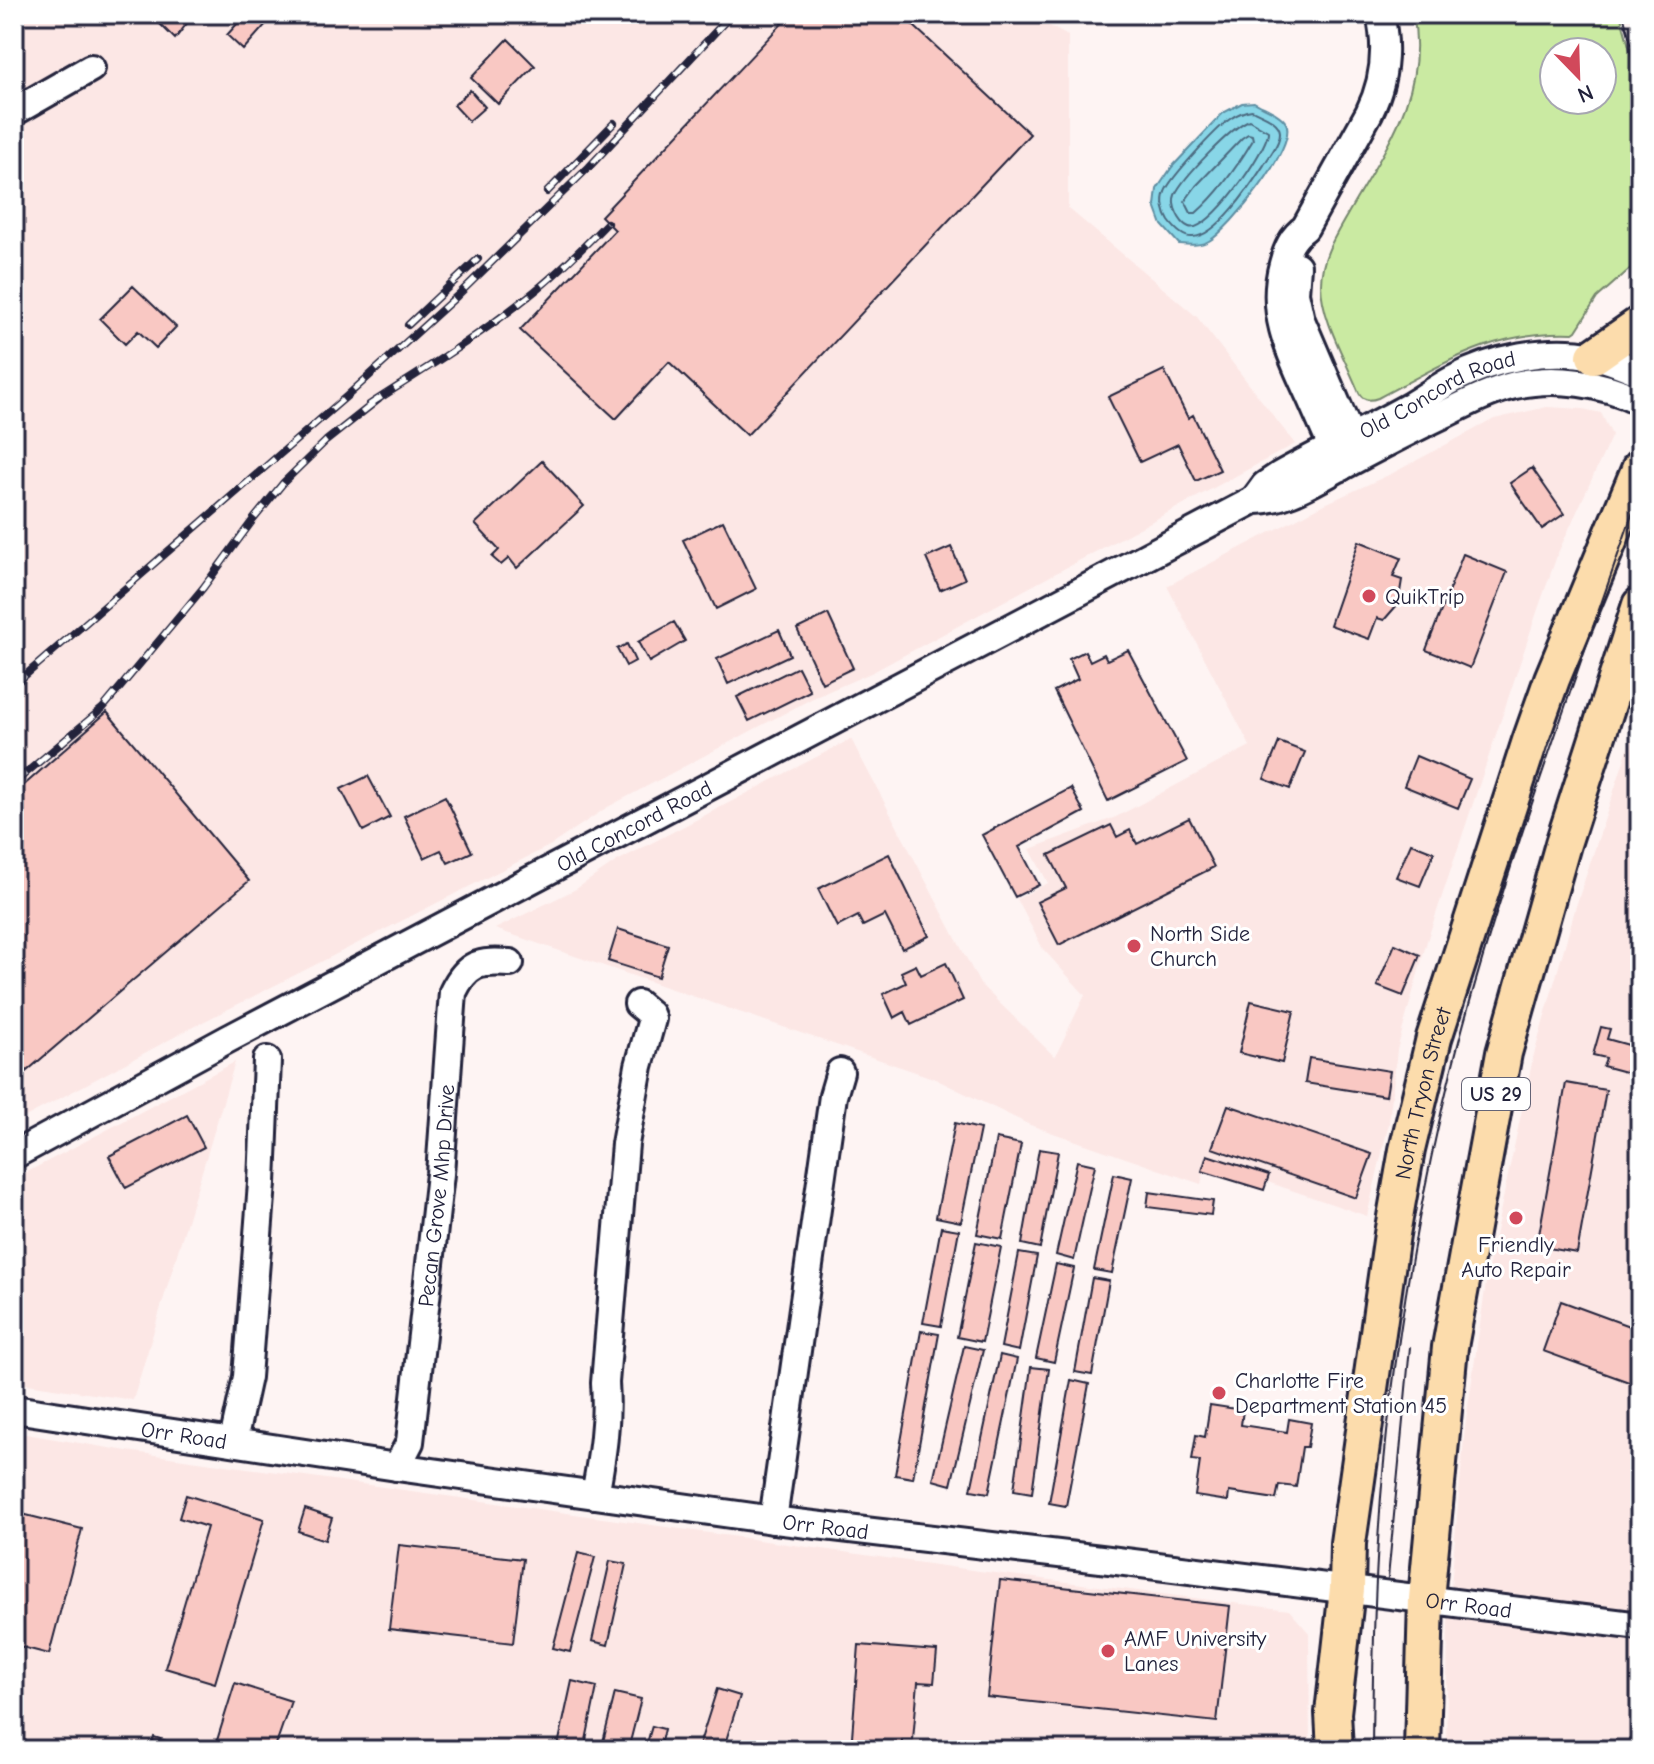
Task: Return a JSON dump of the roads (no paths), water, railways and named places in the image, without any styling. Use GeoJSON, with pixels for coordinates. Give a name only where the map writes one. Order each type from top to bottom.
{"type":"FeatureCollection","features":[{"type":"Feature","properties":{"kind":"main road"},"geometry":{"type":"LineString","coordinates":[[1594,356],[1640,324]]}},
{"type":"Feature","properties":{"kind":"main road","name":"North Tryon Street"},"geometry":{"type":"LineString","coordinates":[[1335,1750],[1333,1713],[1347,1589],[1348,1543],[1392,1234],[1408,1145],[1434,1038],[1547,691],[1640,467]]}},
{"type":"Feature","properties":{"kind":"main road","name":"US 29"},"geometry":{"type":"LineString","coordinates":[[1422,1750],[1426,1599],[1450,1347],[1504,1053],[1563,844],[1640,605]]}},
{"type":"Feature","properties":{"kind":"street"},"geometry":{"type":"LineString","coordinates":[[1346,452],[1298,311],[1295,277],[1305,228],[1379,90],[1385,52],[1380,14]]}},
{"type":"Feature","properties":{"kind":"street"},"geometry":{"type":"LineString","coordinates":[[14,112],[91,68]]}},
{"type":"Feature","properties":{"kind":"street","name":"Old Concord Road"},"geometry":{"type":"LineString","coordinates":[[14,1155],[228,1039],[1254,500],[1287,494],[1411,405],[1453,379],[1481,367],[1539,354],[1594,356],[1640,372]]}},
{"type":"Feature","properties":{"kind":"street","name":"Old Concord Road"},"geometry":{"type":"LineString","coordinates":[[1346,452],[1516,385],[1579,383],[1640,401]]}},
{"type":"Feature","properties":{"kind":"street","name":"Pecan Grove Mhp Drive"},"geometry":{"type":"LineString","coordinates":[[397,1467],[410,1442],[440,1174],[453,992],[477,964],[487,961],[510,963]]}},
{"type":"Feature","properties":{"kind":"street"},"geometry":{"type":"LineString","coordinates":[[595,1495],[605,1440],[605,1383],[625,1144],[639,1066],[652,1019],[638,1004]]}},
{"type":"Feature","properties":{"kind":"street"},"geometry":{"type":"LineString","coordinates":[[233,1441],[247,1377],[262,1183],[267,1060]]}},
{"type":"Feature","properties":{"kind":"street"},"geometry":{"type":"LineString","coordinates":[[773,1520],[833,1096],[840,1072]]}},
{"type":"Feature","properties":{"kind":"street","name":"Orr Road"},"geometry":{"type":"LineString","coordinates":[[14,1409],[773,1520],[1640,1626]]}},
{"type":"Feature","properties":{"kind":"water"},"geometry":{"type":"Polygon","coordinates":[[[1254,102],[1286,123],[1287,134],[1282,149],[1260,186],[1219,233],[1202,244],[1179,244],[1162,225],[1155,206],[1157,189],[1172,167],[1223,113],[1242,103],[1254,102]]]}},
{"type":"Feature","properties":{"kind":"tram line"},"geometry":{"type":"LineString","coordinates":[[1623,14],[1640,75]]}},
{"type":"Feature","properties":{"kind":"tram line"},"geometry":{"type":"LineString","coordinates":[[1637,14],[1640,26]]}},
{"type":"Feature","properties":{"kind":"tram line"},"geometry":{"type":"LineString","coordinates":[[1372,1750],[1376,1574],[1386,1443],[1404,1309],[1428,1174],[1459,1041],[1500,902],[1640,491]]}},
{"type":"Feature","properties":{"kind":"tram line"},"geometry":{"type":"LineString","coordinates":[[1388,1578],[1410,1347]]}},
{"type":"Feature","properties":{"kind":"railway"},"geometry":{"type":"LineString","coordinates":[[14,685],[347,396],[457,296],[589,167],[732,14]]}},
{"type":"Feature","properties":{"kind":"railway"},"geometry":{"type":"LineString","coordinates":[[547,192],[614,123]]}},
{"type":"Feature","properties":{"kind":"railway"},"geometry":{"type":"LineString","coordinates":[[369,405],[503,316],[555,274],[607,223]]}},
{"type":"Feature","properties":{"kind":"railway"},"geometry":{"type":"LineString","coordinates":[[408,325],[478,259]]}},
{"type":"Feature","properties":{"kind":"railway"},"geometry":{"type":"LineString","coordinates":[[14,783],[103,708],[203,588],[284,482],[326,441],[379,399]]}},
{"type":"Feature","properties":{"kind":"place","name":"QuikTrip"},"geometry":{"type":"Point","coordinates":[1369,596]}},
{"type":"Feature","properties":{"kind":"place","name":"North Side Church"},"geometry":{"type":"Point","coordinates":[1134,946]}},
{"type":"Feature","properties":{"kind":"place","name":"Friendly Auto Repair"},"geometry":{"type":"Point","coordinates":[1516,1218]}},
{"type":"Feature","properties":{"kind":"place","name":"Charlotte Fire Department Station 45"},"geometry":{"type":"Point","coordinates":[1219,1393]}},
{"type":"Feature","properties":{"kind":"place","name":"AMF University Lanes"},"geometry":{"type":"Point","coordinates":[1108,1651]}}]}
